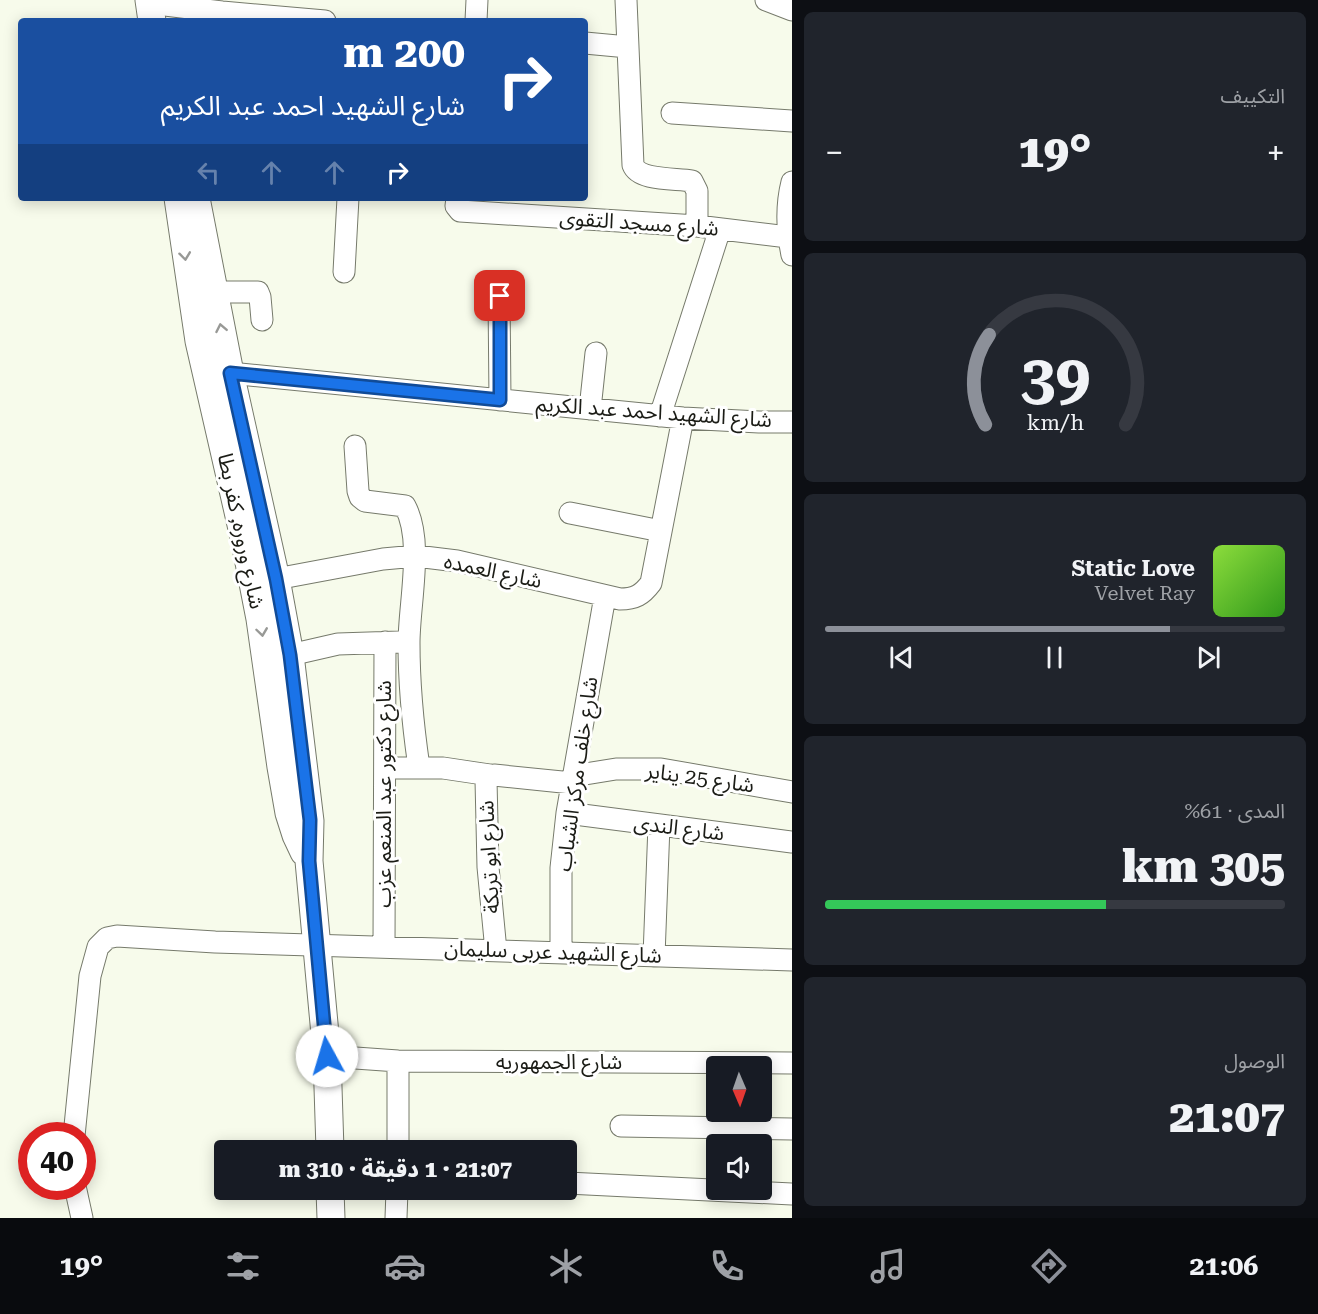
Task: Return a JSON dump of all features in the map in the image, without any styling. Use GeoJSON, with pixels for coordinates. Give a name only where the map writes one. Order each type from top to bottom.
{"type":"FeatureCollection","features":[{"type":"Feature","properties":{"kind":"street"},"geometry":{"type":"LineString","coordinates":[[476,18],[477,0]]}},
{"type":"Feature","properties":{"kind":"street"},"geometry":{"type":"LineString","coordinates":[[626,0],[634,170],[642,175],[692,181],[697,191],[697,226]]}},
{"type":"Feature","properties":{"kind":"street"},"geometry":{"type":"LineString","coordinates":[[766,0],[792,10]]}},
{"type":"Feature","properties":{"kind":"street"},"geometry":{"type":"LineString","coordinates":[[157,8],[225,6],[260,18]]}},
{"type":"Feature","properties":{"kind":"street"},"geometry":{"type":"LineString","coordinates":[[588,43],[628,47]]}},
{"type":"Feature","properties":{"kind":"street"},"geometry":{"type":"LineString","coordinates":[[672,113],[792,121]]}},
{"type":"Feature","properties":{"kind":"street"},"geometry":{"type":"LineString","coordinates":[[790,246],[788,197],[792,182]]}},
{"type":"Feature","properties":{"kind":"street","name":"شارع وروره, كفر بطا"},"geometry":{"type":"LineString","coordinates":[[178,201],[199,341],[258,608],[280,767],[289,813],[296,835],[309,861]]}},
{"type":"Feature","properties":{"kind":"street","name":"شارع وروره, كفر بطا"},"geometry":{"type":"LineString","coordinates":[[197,201],[230,373],[276,579],[290,655],[310,820],[309,861],[327,1056],[330,1140]]}},
{"type":"Feature","properties":{"kind":"street"},"geometry":{"type":"LineString","coordinates":[[344,272],[348,201]]}},
{"type":"Feature","properties":{"kind":"street","name":"شارع مسجد التقوى"},"geometry":{"type":"LineString","coordinates":[[457,201],[456,206],[460,211],[491,205],[697,226],[720,229],[790,246]]}},
{"type":"Feature","properties":{"kind":"street"},"geometry":{"type":"LineString","coordinates":[[660,416],[720,229]]}},
{"type":"Feature","properties":{"kind":"street"},"geometry":{"type":"LineString","coordinates":[[214,292],[258,292],[262,320]]}},
{"type":"Feature","properties":{"kind":"street"},"geometry":{"type":"LineString","coordinates":[[500,296],[500,400]]}},
{"type":"Feature","properties":{"kind":"street"},"geometry":{"type":"LineString","coordinates":[[590,409],[596,352]]}},
{"type":"Feature","properties":{"kind":"street","name":"شارع الشهيد احمد عبد الكريم"},"geometry":{"type":"LineString","coordinates":[[230,373],[660,416],[792,422]]}},
{"type":"Feature","properties":{"kind":"street","name":"شارع العمده"},"geometry":{"type":"LineString","coordinates":[[276,579],[383,559],[416,556],[457,561],[605,596],[632,599],[642,594],[651,583],[683,418]]}},
{"type":"Feature","properties":{"kind":"street"},"geometry":{"type":"LineString","coordinates":[[355,446],[360,497],[366,501],[405,506],[410,520],[416,556],[409,642],[411,704],[419,767]]}},
{"type":"Feature","properties":{"kind":"street"},"geometry":{"type":"LineString","coordinates":[[570,513],[661,531]]}},
{"type":"Feature","properties":{"kind":"street","name":"شارع خلف مركز الشباب"},"geometry":{"type":"LineString","coordinates":[[561,953],[561,868],[567,813],[605,596]]}},
{"type":"Feature","properties":{"kind":"street","name":"شارع دكتور عبد المنعم عزب"},"geometry":{"type":"LineString","coordinates":[[384,947],[385,642]]}},
{"type":"Feature","properties":{"kind":"street"},"geometry":{"type":"LineString","coordinates":[[290,655],[338,644],[409,642]]}},
{"type":"Feature","properties":{"kind":"street"},"geometry":{"type":"LineString","coordinates":[[384,768],[419,767],[467,771],[490,776]]}},
{"type":"Feature","properties":{"kind":"street","name":"شارع 25 يناير"},"geometry":{"type":"LineString","coordinates":[[572,780],[616,769],[660,769],[792,792]]}},
{"type":"Feature","properties":{"kind":"street","name":"شارع ابو تريكة"},"geometry":{"type":"LineString","coordinates":[[495,951],[486,826],[486,780],[490,776],[572,780]]}},
{"type":"Feature","properties":{"kind":"street","name":"شارع الندى"},"geometry":{"type":"LineString","coordinates":[[567,813],[792,842]]}},
{"type":"Feature","properties":{"kind":"street"},"geometry":{"type":"LineString","coordinates":[[654,956],[659,825]]}},
{"type":"Feature","properties":{"kind":"street","name":"شارع الشهيد عربى سليمان"},"geometry":{"type":"LineString","coordinates":[[75,1122],[90,976],[98,947],[107,938],[117,936],[792,960]]}},
{"type":"Feature","properties":{"kind":"street","name":"شارع الجمهوريه"},"geometry":{"type":"LineString","coordinates":[[327,1056],[398,1060],[792,1063]]}},
{"type":"Feature","properties":{"kind":"street"},"geometry":{"type":"LineString","coordinates":[[398,1060],[398,1140]]}},
{"type":"Feature","properties":{"kind":"street"},"geometry":{"type":"LineString","coordinates":[[621,1126],[792,1129]]}},
{"type":"Feature","properties":{"kind":"street"},"geometry":{"type":"LineString","coordinates":[[577,1183],[792,1194]]}},
{"type":"Feature","properties":{"kind":"street"},"geometry":{"type":"LineString","coordinates":[[78,1200],[82,1218]]}},
{"type":"Feature","properties":{"kind":"street"},"geometry":{"type":"LineString","coordinates":[[330,1200],[331,1218]]}},
{"type":"Feature","properties":{"kind":"street"},"geometry":{"type":"LineString","coordinates":[[396,1218],[397,1200]]}},
{"type":"Feature","properties":{"kind":"route"},"geometry":{"type":"LineString","coordinates":[[327,1056],[309,861],[310,820],[290,655],[276,579],[230,373],[500,400],[500,296]]}}]}
